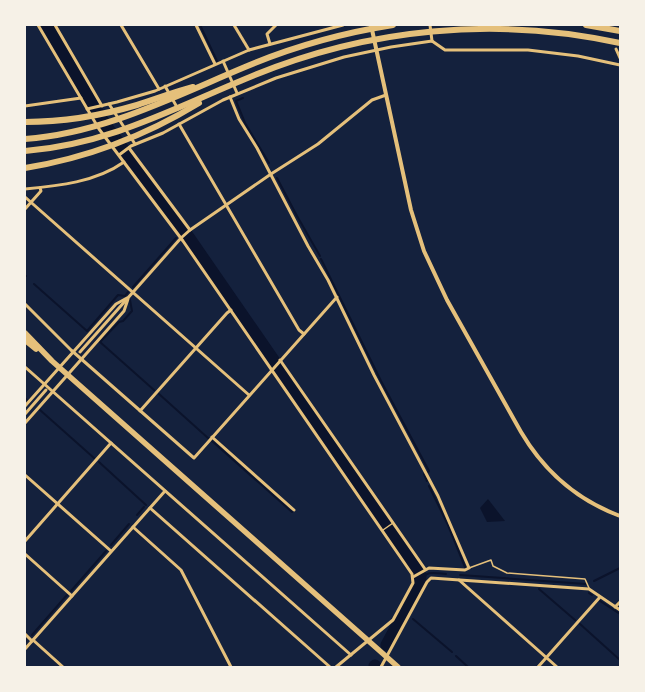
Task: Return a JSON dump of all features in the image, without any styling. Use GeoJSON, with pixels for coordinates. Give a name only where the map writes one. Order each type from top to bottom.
{"type":"FeatureCollection","features":[{"type":"Feature","properties":{"kind":"highway"},"geometry":{"type":"LineString","coordinates":[[25,139],[58,136],[93,127],[140,112],[245,67],[292,50],[339,36],[393,25]]}},
{"type":"Feature","properties":{"kind":"highway"},"geometry":{"type":"LineString","coordinates":[[586,25],[620,31]]}},
{"type":"Feature","properties":{"kind":"highway"},"geometry":{"type":"LineString","coordinates":[[25,151],[60,147],[100,137],[144,123],[272,68],[318,53],[390,37],[440,30],[483,28],[574,34],[620,43]]}},
{"type":"Feature","properties":{"kind":"highway"},"geometry":{"type":"LineString","coordinates":[[25,122],[54,121],[86,117],[138,104],[214,80]]}},
{"type":"Feature","properties":{"kind":"highway"},"geometry":{"type":"LineString","coordinates":[[25,168],[68,160],[107,148],[156,127],[219,90]]}},
{"type":"Feature","properties":{"kind":"highway"},"geometry":{"type":"LineString","coordinates":[[25,333],[52,361]]}},
{"type":"Feature","properties":{"kind":"highway"},"geometry":{"type":"LineString","coordinates":[[25,340],[59,367],[398,667]]}},
{"type":"Feature","properties":{"kind":"street"},"geometry":{"type":"LineString","coordinates":[[38,25],[89,109],[99,129],[120,154],[124,162],[182,237],[231,310],[384,529],[413,577],[411,587],[393,620],[336,667]]}},
{"type":"Feature","properties":{"kind":"street"},"geometry":{"type":"LineString","coordinates":[[55,25],[101,106]]}},
{"type":"Feature","properties":{"kind":"street"},"geometry":{"type":"LineString","coordinates":[[121,25],[159,89]]}},
{"type":"Feature","properties":{"kind":"street"},"geometry":{"type":"LineString","coordinates":[[196,25],[216,64]]}},
{"type":"Feature","properties":{"kind":"street"},"geometry":{"type":"LineString","coordinates":[[234,25],[249,50]]}},
{"type":"Feature","properties":{"kind":"street"},"geometry":{"type":"LineString","coordinates":[[270,44],[268,34],[276,25]]}},
{"type":"Feature","properties":{"kind":"street"},"geometry":{"type":"LineString","coordinates":[[89,109],[159,89],[249,50],[343,25]]}},
{"type":"Feature","properties":{"kind":"street"},"geometry":{"type":"LineString","coordinates":[[371,25],[411,210],[432,271],[521,432],[541,462],[558,479],[577,494],[597,506],[620,516]]}},
{"type":"Feature","properties":{"kind":"street"},"geometry":{"type":"LineString","coordinates":[[430,25],[432,41]]}},
{"type":"Feature","properties":{"kind":"street"},"geometry":{"type":"LineString","coordinates":[[120,154],[135,144],[163,133],[237,94],[298,70],[344,56],[376,49],[432,41],[445,50],[528,50],[578,56],[620,64]]}},
{"type":"Feature","properties":{"kind":"street"},"geometry":{"type":"LineString","coordinates":[[616,49],[620,58]]}},
{"type":"Feature","properties":{"kind":"street"},"geometry":{"type":"LineString","coordinates":[[223,61],[237,94]]}},
{"type":"Feature","properties":{"kind":"street"},"geometry":{"type":"LineString","coordinates":[[165,86],[184,121]]}},
{"type":"Feature","properties":{"kind":"street"},"geometry":{"type":"LineString","coordinates":[[80,352],[182,237],[190,230],[271,174],[318,144],[372,100],[386,95]]}},
{"type":"Feature","properties":{"kind":"street"},"geometry":{"type":"LineString","coordinates":[[230,97],[239,120],[257,148],[271,174],[438,496],[469,568],[465,570],[432,568],[424,570],[413,577]]}},
{"type":"Feature","properties":{"kind":"street"},"geometry":{"type":"LineString","coordinates":[[25,106],[81,98]]}},
{"type":"Feature","properties":{"kind":"street"},"geometry":{"type":"LineString","coordinates":[[109,104],[135,144]]}},
{"type":"Feature","properties":{"kind":"street"},"geometry":{"type":"LineString","coordinates":[[179,124],[299,330],[304,334]]}},
{"type":"Feature","properties":{"kind":"street"},"geometry":{"type":"LineString","coordinates":[[128,148],[190,230]]}},
{"type":"Feature","properties":{"kind":"street"},"geometry":{"type":"LineString","coordinates":[[25,189],[59,186],[83,180],[117,167],[124,162]]}},
{"type":"Feature","properties":{"kind":"street"},"geometry":{"type":"LineString","coordinates":[[25,209],[41,191],[40,188]]}},
{"type":"Feature","properties":{"kind":"street"},"geometry":{"type":"LineString","coordinates":[[25,197],[249,395]]}},
{"type":"Feature","properties":{"kind":"street"},"geometry":{"type":"LineString","coordinates":[[25,406],[116,304],[128,297]]}},
{"type":"Feature","properties":{"kind":"street"},"geometry":{"type":"LineString","coordinates":[[25,423],[124,311],[128,297]]}},
{"type":"Feature","properties":{"kind":"street"},"geometry":{"type":"LineString","coordinates":[[25,304],[73,352],[194,458],[336,297]]}},
{"type":"Feature","properties":{"kind":"street"},"geometry":{"type":"LineString","coordinates":[[140,411],[231,310]]}},
{"type":"Feature","properties":{"kind":"street"},"geometry":{"type":"LineString","coordinates":[[280,361],[424,570]]}},
{"type":"Feature","properties":{"kind":"street"},"geometry":{"type":"LineString","coordinates":[[25,367],[351,655]]}},
{"type":"Feature","properties":{"kind":"street"},"geometry":{"type":"LineString","coordinates":[[25,414],[46,390]]}},
{"type":"Feature","properties":{"kind":"street"},"geometry":{"type":"LineString","coordinates":[[212,437],[294,510]]}},
{"type":"Feature","properties":{"kind":"street"},"geometry":{"type":"LineString","coordinates":[[25,541],[111,444]]}},
{"type":"Feature","properties":{"kind":"street"},"geometry":{"type":"LineString","coordinates":[[25,475],[111,551]]}},
{"type":"Feature","properties":{"kind":"street"},"geometry":{"type":"LineString","coordinates":[[25,649],[165,491]]}},
{"type":"Feature","properties":{"kind":"street"},"geometry":{"type":"LineString","coordinates":[[150,508],[330,667]]}},
{"type":"Feature","properties":{"kind":"street"},"geometry":{"type":"LineString","coordinates":[[133,527],[181,570],[231,667]]}},
{"type":"Feature","properties":{"kind":"street"},"geometry":{"type":"LineString","coordinates":[[25,554],[72,596]]}},
{"type":"Feature","properties":{"kind":"street"},"geometry":{"type":"LineString","coordinates":[[452,579],[453,569]]}},
{"type":"Feature","properties":{"kind":"street"},"geometry":{"type":"LineString","coordinates":[[381,667],[428,579],[452,579],[589,589],[620,610]]}},
{"type":"Feature","properties":{"kind":"street"},"geometry":{"type":"LineString","coordinates":[[459,580],[557,667]]}},
{"type":"Feature","properties":{"kind":"street"},"geometry":{"type":"LineString","coordinates":[[538,667],[600,596]]}},
{"type":"Feature","properties":{"kind":"street"},"geometry":{"type":"LineString","coordinates":[[615,607],[620,602]]}},
{"type":"Feature","properties":{"kind":"street"},"geometry":{"type":"LineString","coordinates":[[25,634],[63,667]]}},
{"type":"Feature","properties":{"kind":"lane"},"geometry":{"type":"LineString","coordinates":[[384,529],[392,523]]}},
{"type":"Feature","properties":{"kind":"lane"},"geometry":{"type":"LineString","coordinates":[[469,568],[491,560],[493,566],[507,573],[585,579],[589,589]]}},
{"type":"Feature","properties":{"kind":"water"},"geometry":{"type":"Polygon","coordinates":[[[488,499],[505,521],[487,522],[480,508],[488,499]]]}},
{"type":"Feature","properties":{"kind":"waterway"},"geometry":{"type":"LineString","coordinates":[[46,25],[105,125],[188,237],[416,567],[420,576],[419,585],[387,645]]}},
{"type":"Feature","properties":{"kind":"waterway"},"geometry":{"type":"LineString","coordinates":[[200,25],[217,61]]}},
{"type":"Feature","properties":{"kind":"waterway"},"geometry":{"type":"LineString","coordinates":[[243,98],[236,101],[245,123],[269,163]]}},
{"type":"Feature","properties":{"kind":"waterway"},"geometry":{"type":"LineString","coordinates":[[277,178],[320,256]]}},
{"type":"Feature","properties":{"kind":"waterway"},"geometry":{"type":"LineString","coordinates":[[133,287],[176,238]]}},
{"type":"Feature","properties":{"kind":"waterway"},"geometry":{"type":"LineString","coordinates":[[321,259],[381,381],[429,471],[428,472]]}},
{"type":"Feature","properties":{"kind":"waterway"},"geometry":{"type":"LineString","coordinates":[[34,284],[87,331],[118,295],[125,296],[128,292]]}},
{"type":"Feature","properties":{"kind":"waterway"},"geometry":{"type":"LineString","coordinates":[[130,300],[132,311],[100,342],[154,390]]}},
{"type":"Feature","properties":{"kind":"waterway"},"geometry":{"type":"LineString","coordinates":[[159,394],[208,438]]}},
{"type":"Feature","properties":{"kind":"waterway"},"geometry":{"type":"LineString","coordinates":[[40,410],[94,458]]}},
{"type":"Feature","properties":{"kind":"waterway"},"geometry":{"type":"LineString","coordinates":[[212,441],[292,512]]}},
{"type":"Feature","properties":{"kind":"waterway"},"geometry":{"type":"LineString","coordinates":[[99,462],[146,505]]}},
{"type":"Feature","properties":{"kind":"waterway"},"geometry":{"type":"LineString","coordinates":[[424,474],[427,481]]}},
{"type":"Feature","properties":{"kind":"waterway"},"geometry":{"type":"LineString","coordinates":[[429,486],[448,525],[465,567]]}},
{"type":"Feature","properties":{"kind":"waterway"},"geometry":{"type":"LineString","coordinates":[[137,515],[144,507]]}},
{"type":"Feature","properties":{"kind":"waterway"},"geometry":{"type":"LineString","coordinates":[[111,545],[129,524]]}},
{"type":"Feature","properties":{"kind":"waterway"},"geometry":{"type":"LineString","coordinates":[[71,591],[106,551]]}},
{"type":"Feature","properties":{"kind":"waterway"},"geometry":{"type":"LineString","coordinates":[[594,581],[620,568]]}},
{"type":"Feature","properties":{"kind":"waterway"},"geometry":{"type":"LineString","coordinates":[[420,581],[425,575],[428,574],[446,574]]}},
{"type":"Feature","properties":{"kind":"waterway"},"geometry":{"type":"LineString","coordinates":[[460,575],[586,584]]}},
{"type":"Feature","properties":{"kind":"waterway"},"geometry":{"type":"LineString","coordinates":[[539,589],[575,620]]}},
{"type":"Feature","properties":{"kind":"waterway"},"geometry":{"type":"LineString","coordinates":[[32,635],[67,595]]}},
{"type":"Feature","properties":{"kind":"waterway"},"geometry":{"type":"LineString","coordinates":[[600,601],[620,614]]}},
{"type":"Feature","properties":{"kind":"waterway"},"geometry":{"type":"LineString","coordinates":[[413,619],[452,652]]}},
{"type":"Feature","properties":{"kind":"waterway"},"geometry":{"type":"LineString","coordinates":[[580,624],[620,660]]}},
{"type":"Feature","properties":{"kind":"waterway"},"geometry":{"type":"LineString","coordinates":[[456,656],[468,667]]}}]}
